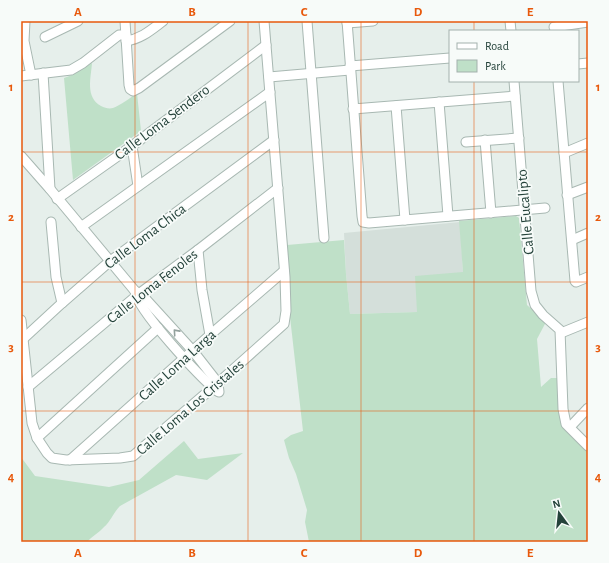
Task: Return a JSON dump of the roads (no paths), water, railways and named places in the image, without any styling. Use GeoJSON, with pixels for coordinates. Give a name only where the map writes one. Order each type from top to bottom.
{"type":"FeatureCollection","features":[{"type":"Feature","properties":{"kind":"street"},"geometry":{"type":"LineString","coordinates":[[25,21],[24,41],[30,74]]}},
{"type":"Feature","properties":{"kind":"street"},"geometry":{"type":"LineString","coordinates":[[45,37],[78,21]]}},
{"type":"Feature","properties":{"kind":"street"},"geometry":{"type":"LineString","coordinates":[[125,21],[129,85],[130,89],[133,91],[230,21]]}},
{"type":"Feature","properties":{"kind":"street"},"geometry":{"type":"LineString","coordinates":[[21,76],[71,70],[83,64],[119,35],[134,40],[143,36],[163,21]]}},
{"type":"Feature","properties":{"kind":"street"},"geometry":{"type":"LineString","coordinates":[[264,21],[284,271]]}},
{"type":"Feature","properties":{"kind":"street"},"geometry":{"type":"LineString","coordinates":[[307,21],[324,238]]}},
{"type":"Feature","properties":{"kind":"street"},"geometry":{"type":"LineString","coordinates":[[373,21],[347,22],[362,216],[364,222],[369,223],[545,208]]}},
{"type":"Feature","properties":{"kind":"street"},"geometry":{"type":"LineString","coordinates":[[554,26],[588,22]]}},
{"type":"Feature","properties":{"kind":"street","name":"Calle Loma Sendero"},"geometry":{"type":"LineString","coordinates":[[57,199],[132,146],[266,44]]}},
{"type":"Feature","properties":{"kind":"street"},"geometry":{"type":"LineString","coordinates":[[269,77],[449,58]]}},
{"type":"Feature","properties":{"kind":"street"},"geometry":{"type":"LineString","coordinates":[[43,73],[50,189]]}},
{"type":"Feature","properties":{"kind":"street","name":"Calle Eucalipto"},"geometry":{"type":"LineString","coordinates":[[514,82],[531,291],[535,305],[559,328],[561,333]]}},
{"type":"Feature","properties":{"kind":"street"},"geometry":{"type":"LineString","coordinates":[[558,82],[567,196],[576,282],[588,277]]}},
{"type":"Feature","properties":{"kind":"street"},"geometry":{"type":"LineString","coordinates":[[81,227],[270,92]]}},
{"type":"Feature","properties":{"kind":"street"},"geometry":{"type":"LineString","coordinates":[[353,109],[516,96]]}},
{"type":"Feature","properties":{"kind":"street"},"geometry":{"type":"LineString","coordinates":[[439,102],[448,216]]}},
{"type":"Feature","properties":{"kind":"street"},"geometry":{"type":"LineString","coordinates":[[396,106],[405,220]]}},
{"type":"Feature","properties":{"kind":"street"},"geometry":{"type":"LineString","coordinates":[[466,142],[519,138]]}},
{"type":"Feature","properties":{"kind":"street","name":"Calle Loma Chica"},"geometry":{"type":"LineString","coordinates":[[23,339],[109,262],[274,140]]}},
{"type":"Feature","properties":{"kind":"street"},"geometry":{"type":"LineString","coordinates":[[485,140],[491,213]]}},
{"type":"Feature","properties":{"kind":"street"},"geometry":{"type":"LineString","coordinates":[[564,153],[588,143]]}},
{"type":"Feature","properties":{"kind":"street"},"geometry":{"type":"LineString","coordinates":[[132,146],[138,186]]}},
{"type":"Feature","properties":{"kind":"street"},"geometry":{"type":"LineString","coordinates":[[21,156],[137,294],[193,351],[216,386]]}},
{"type":"Feature","properties":{"kind":"street"},"geometry":{"type":"LineString","coordinates":[[567,196],[588,187]]}},
{"type":"Feature","properties":{"kind":"street","name":"Calle Loma Fenoles"},"geometry":{"type":"LineString","coordinates":[[28,387],[137,294],[198,250],[278,188]]}},
{"type":"Feature","properties":{"kind":"street"},"geometry":{"type":"LineString","coordinates":[[51,222],[56,277],[62,303]]}},
{"type":"Feature","properties":{"kind":"street"},"geometry":{"type":"LineString","coordinates":[[572,240],[588,233]]}},
{"type":"Feature","properties":{"kind":"street"},"geometry":{"type":"LineString","coordinates":[[198,250],[202,290],[210,335]]}},
{"type":"Feature","properties":{"kind":"street","name":"Calle Loma Los Cristales"},"geometry":{"type":"LineString","coordinates":[[37,438],[52,458],[61,461],[132,456],[216,386],[284,324],[286,317],[284,271]]}},
{"type":"Feature","properties":{"kind":"street","name":"Calle Loma Larga"},"geometry":{"type":"LineString","coordinates":[[70,460],[284,271]]}},
{"type":"Feature","properties":{"kind":"street"},"geometry":{"type":"LineString","coordinates":[[137,294],[158,328],[185,359],[216,386]]}},
{"type":"Feature","properties":{"kind":"street"},"geometry":{"type":"LineString","coordinates":[[21,320],[32,423],[37,438],[158,328]]}},
{"type":"Feature","properties":{"kind":"street"},"geometry":{"type":"LineString","coordinates":[[588,322],[561,333],[564,415],[566,424],[588,446]]}},
{"type":"Feature","properties":{"kind":"street"},"geometry":{"type":"LineString","coordinates":[[570,427],[588,408]]}}]}
